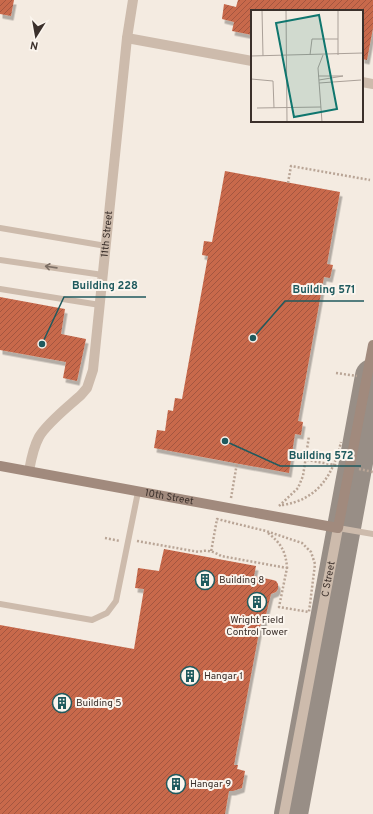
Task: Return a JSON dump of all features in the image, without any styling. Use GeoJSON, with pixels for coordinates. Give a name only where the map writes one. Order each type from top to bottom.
{"type":"FeatureCollection","features":[{"type":"Feature","properties":{"kind":"street","name":"11th Street"},"geometry":{"type":"LineString","coordinates":[[29,471],[32,456],[39,437],[86,388],[93,370],[133,0]]}},
{"type":"Feature","properties":{"kind":"street"},"geometry":{"type":"LineString","coordinates":[[128,38],[251,61]]}},
{"type":"Feature","properties":{"kind":"street"},"geometry":{"type":"LineString","coordinates":[[363,82],[373,84]]}},
{"type":"Feature","properties":{"kind":"street","name":"C Street"},"geometry":{"type":"LineString","coordinates":[[284,814],[373,345]]}},
{"type":"Feature","properties":{"kind":"street","name":"10th Street"},"geometry":{"type":"LineString","coordinates":[[0,466],[338,528]]}},
{"type":"Feature","properties":{"kind":"lane"},"geometry":{"type":"LineString","coordinates":[[0,228],[106,246]]}},
{"type":"Feature","properties":{"kind":"lane"},"geometry":{"type":"LineString","coordinates":[[0,260],[103,275]]}},
{"type":"Feature","properties":{"kind":"lane"},"geometry":{"type":"LineString","coordinates":[[0,289],[100,305]]}},
{"type":"Feature","properties":{"kind":"lane"},"geometry":{"type":"LineString","coordinates":[[0,604],[92,620],[107,613],[116,601],[138,492]]}},
{"type":"Feature","properties":{"kind":"lane"},"geometry":{"type":"LineString","coordinates":[[338,528],[373,534]]}},
{"type":"Feature","properties":{"kind":"path"},"geometry":{"type":"LineString","coordinates":[[288,183],[291,166],[370,180]]}},
{"type":"Feature","properties":{"kind":"path"},"geometry":{"type":"LineString","coordinates":[[309,436],[303,476],[298,488],[278,506],[292,504],[305,499],[328,478],[338,456],[341,442]]}},
{"type":"Feature","properties":{"kind":"path"},"geometry":{"type":"LineString","coordinates":[[291,457],[373,472]]}},
{"type":"Feature","properties":{"kind":"path"},"geometry":{"type":"LineString","coordinates":[[230,501],[237,463]]}},
{"type":"Feature","properties":{"kind":"path"},"geometry":{"type":"LineString","coordinates":[[211,552],[217,519],[266,531],[302,542],[311,552],[315,564],[309,612],[279,607],[287,568],[284,549],[276,539],[266,531]]}},
{"type":"Feature","properties":{"kind":"path"},"geometry":{"type":"LineString","coordinates":[[105,538],[122,541],[136,540],[199,552],[204,550],[216,552],[221,556],[287,568]]}},
{"type":"Feature","properties":{"kind":"building"},"geometry":{"type":"Polygon","coordinates":[[[0,0],[14,0],[11,16],[0,14],[0,0]]]}},
{"type":"Feature","properties":{"kind":"building"},"geometry":{"type":"Polygon","coordinates":[[[238,0],[373,0],[373,28],[367,60],[363,59],[363,10],[251,10],[251,35],[232,31],[234,22],[222,19],[224,4],[236,7],[238,0]]]}},
{"type":"Feature","properties":{"kind":"building"},"geometry":{"type":"Polygon","coordinates":[[[225,171],[340,192],[327,264],[333,265],[330,278],[324,277],[298,421],[303,422],[301,435],[295,434],[289,473],[154,448],[157,430],[165,431],[168,410],[173,411],[175,398],[182,399],[208,256],[202,255],[204,241],[212,242],[225,171]]]}},
{"type":"Feature","properties":{"kind":"building"},"geometry":{"type":"Polygon","coordinates":[[[0,297],[65,309],[61,334],[86,339],[77,381],[63,378],[66,362],[0,350],[0,297]]]}},
{"type":"Feature","properties":{"kind":"building"},"geometry":{"type":"Polygon","coordinates":[[[164,549],[256,566],[254,576],[276,581],[278,584],[278,589],[276,592],[271,594],[264,623],[261,622],[234,765],[238,765],[237,769],[245,771],[242,788],[229,791],[225,814],[0,814],[0,625],[134,649],[144,589],[135,588],[138,568],[159,571],[164,549]]]}},
{"type":"Feature","properties":{"kind":"taxiway"},"geometry":{"type":"LineString","coordinates":[[291,814],[372,376]]}},
{"type":"Feature","properties":{"kind":"place","name":"Building 571"},"geometry":{"type":"Point","coordinates":[253,338]}},
{"type":"Feature","properties":{"kind":"place","name":"Building 228"},"geometry":{"type":"Point","coordinates":[42,344]}},
{"type":"Feature","properties":{"kind":"place","name":"Building 572"},"geometry":{"type":"Point","coordinates":[225,441]}},
{"type":"Feature","properties":{"kind":"place","name":"Building 8"},"geometry":{"type":"Point","coordinates":[205,580]}},
{"type":"Feature","properties":{"kind":"place","name":"Wright Field Control Tower"},"geometry":{"type":"Point","coordinates":[257,602]}},
{"type":"Feature","properties":{"kind":"place","name":"Hangar 1"},"geometry":{"type":"Point","coordinates":[190,676]}},
{"type":"Feature","properties":{"kind":"place","name":"Building 5"},"geometry":{"type":"Point","coordinates":[62,703]}},
{"type":"Feature","properties":{"kind":"place","name":"Hangar 9"},"geometry":{"type":"Point","coordinates":[176,784]}}]}
